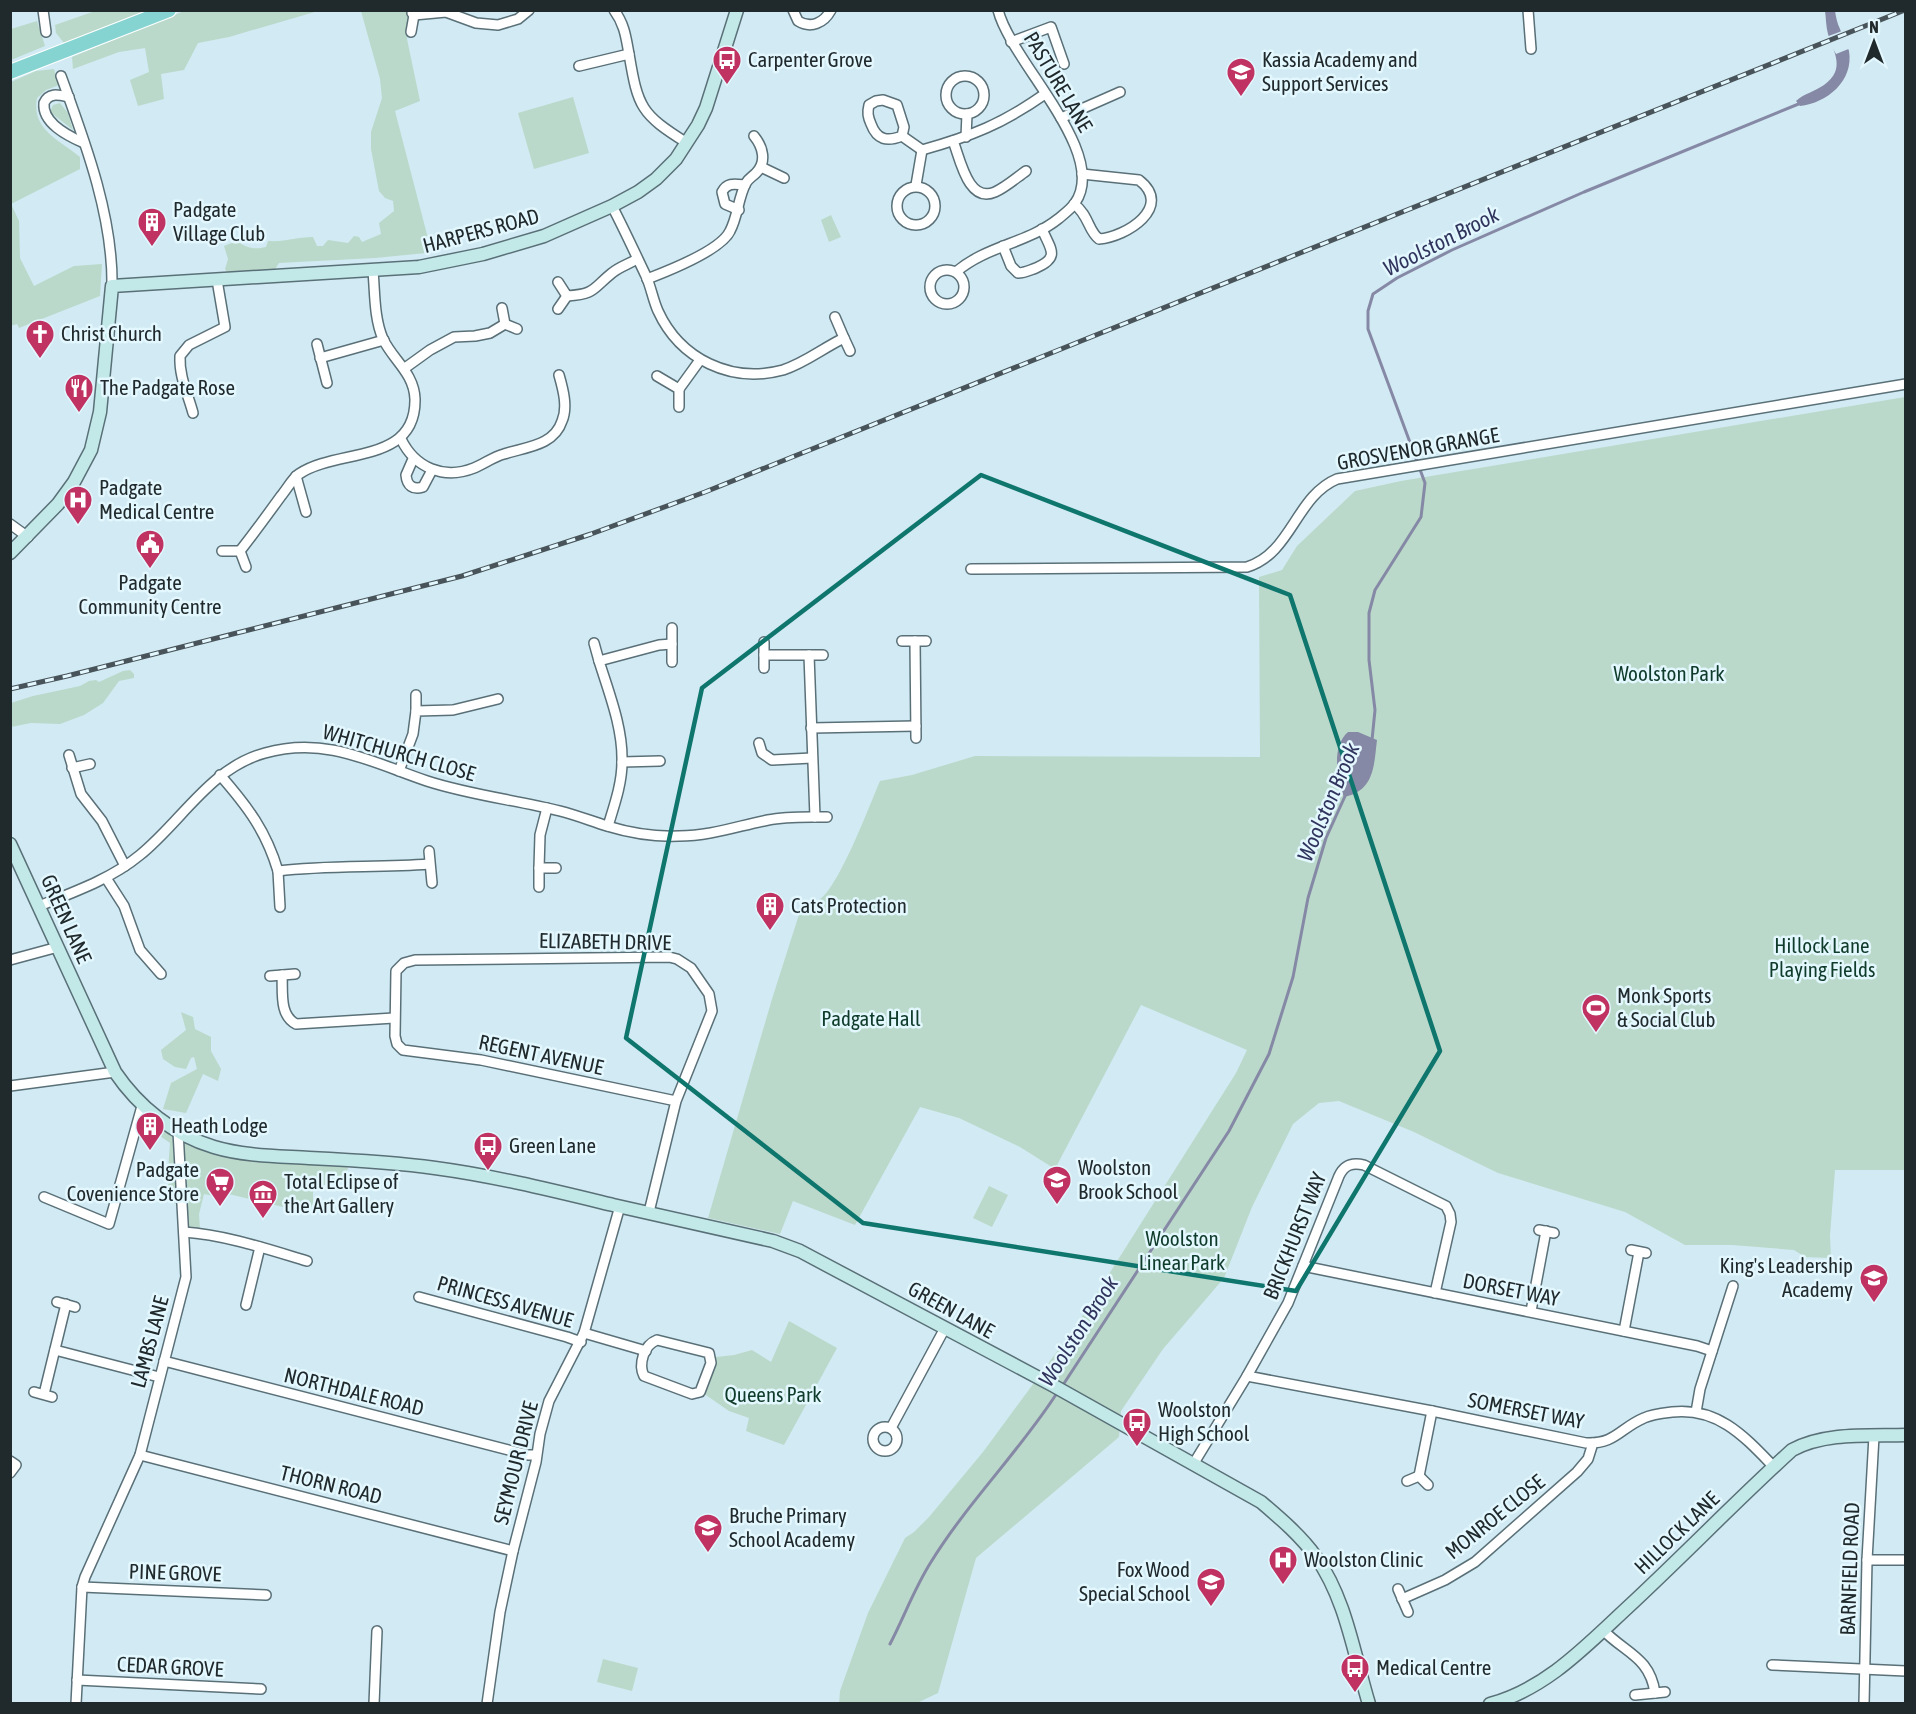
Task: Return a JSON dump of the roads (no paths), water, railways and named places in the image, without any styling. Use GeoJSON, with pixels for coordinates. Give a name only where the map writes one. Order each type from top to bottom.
{"type":"FeatureCollection","features":[{"type":"Feature","properties":{"kind":"main road"},"geometry":{"type":"LineString","coordinates":[[10,72],[169,10]]}},
{"type":"Feature","properties":{"kind":"street"},"geometry":{"type":"LineString","coordinates":[[43,10],[46,32]]}},
{"type":"Feature","properties":{"kind":"street"},"geometry":{"type":"LineString","coordinates":[[411,32],[413,13],[446,12],[476,23],[498,25],[518,19],[529,10]]}},
{"type":"Feature","properties":{"kind":"street"},"geometry":{"type":"LineString","coordinates":[[614,10],[621,19],[626,33],[636,92],[645,111],[653,120],[687,143]]}},
{"type":"Feature","properties":{"kind":"street","name":"HARPERS ROAD"},"geometry":{"type":"LineString","coordinates":[[112,286],[418,267],[493,252],[544,236],[612,206],[638,192],[656,178],[676,159],[687,143],[706,108],[737,10]]}},
{"type":"Feature","properties":{"kind":"street"},"geometry":{"type":"LineString","coordinates":[[793,10],[798,21],[808,25],[820,22],[831,10]]}},
{"type":"Feature","properties":{"kind":"street","name":"PASTURE LANE"},"geometry":{"type":"LineString","coordinates":[[998,10],[1001,23],[1011,42],[1061,118],[1077,150],[1082,174],[1080,190],[1074,204]]}},
{"type":"Feature","properties":{"kind":"street"},"geometry":{"type":"LineString","coordinates":[[1528,10],[1531,49]]}},
{"type":"Feature","properties":{"kind":"street"},"geometry":{"type":"LineString","coordinates":[[1011,42],[1052,27],[1064,64]]}},
{"type":"Feature","properties":{"kind":"street"},"geometry":{"type":"LineString","coordinates":[[579,66],[629,54]]}},
{"type":"Feature","properties":{"kind":"street"},"geometry":{"type":"LineString","coordinates":[[10,552],[28,537],[58,504],[74,482],[94,441],[101,402],[112,286],[111,255],[106,224],[84,143],[61,76]]}},
{"type":"Feature","properties":{"kind":"street"},"geometry":{"type":"LineString","coordinates":[[961,77],[972,78],[978,82],[983,93],[978,109],[967,114],[955,111],[947,102],[947,89],[955,79],[961,77]]}},
{"type":"Feature","properties":{"kind":"street"},"geometry":{"type":"LineString","coordinates":[[1061,118],[1120,92]]}},
{"type":"Feature","properties":{"kind":"street"},"geometry":{"type":"LineString","coordinates":[[69,97],[58,94],[49,96],[44,103],[44,111],[48,119],[70,136],[84,143]]}},
{"type":"Feature","properties":{"kind":"street"},"geometry":{"type":"LineString","coordinates":[[922,150],[966,137],[1003,122],[1045,94]]}},
{"type":"Feature","properties":{"kind":"street"},"geometry":{"type":"LineString","coordinates":[[884,99],[897,105],[903,121],[902,136],[893,139],[879,138],[874,133],[868,117],[869,105],[884,99]]}},
{"type":"Feature","properties":{"kind":"street"},"geometry":{"type":"LineString","coordinates":[[966,137],[967,114]]}},
{"type":"Feature","properties":{"kind":"street"},"geometry":{"type":"LineString","coordinates":[[647,279],[677,267],[720,243],[729,234],[739,210],[745,185],[761,167],[762,150],[754,136]]}},
{"type":"Feature","properties":{"kind":"street"},"geometry":{"type":"LineString","coordinates":[[902,136],[922,150]]}},
{"type":"Feature","properties":{"kind":"street"},"geometry":{"type":"LineString","coordinates":[[953,141],[969,184],[976,191],[986,194],[996,192],[1026,171]]}},
{"type":"Feature","properties":{"kind":"street"},"geometry":{"type":"LineString","coordinates":[[916,185],[922,150]]}},
{"type":"Feature","properties":{"kind":"street"},"geometry":{"type":"LineString","coordinates":[[761,167],[784,178]]}},
{"type":"Feature","properties":{"kind":"street"},"geometry":{"type":"LineString","coordinates":[[956,272],[971,261],[1042,229],[1058,219],[1074,204],[1085,214],[1093,233],[1100,239],[1109,238],[1134,226],[1144,218],[1150,207],[1148,190],[1139,180],[1082,174]]}},
{"type":"Feature","properties":{"kind":"street"},"geometry":{"type":"LineString","coordinates":[[739,210],[725,204],[722,192],[725,186],[730,184],[745,185]]}},
{"type":"Feature","properties":{"kind":"street"},"geometry":{"type":"LineString","coordinates":[[916,185],[931,194],[935,207],[927,222],[918,226],[904,221],[898,212],[897,205],[900,194],[905,189],[916,185]]}},
{"type":"Feature","properties":{"kind":"street"},"geometry":{"type":"LineString","coordinates":[[612,206],[647,279],[657,310],[669,331],[681,345],[700,360],[719,369],[742,374],[782,370],[801,363],[844,338]]}},
{"type":"Feature","properties":{"kind":"street"},"geometry":{"type":"LineString","coordinates":[[1003,246],[1015,271],[1024,273],[1049,261],[1052,256],[1042,229]]}},
{"type":"Feature","properties":{"kind":"street"},"geometry":{"type":"LineString","coordinates":[[567,296],[585,295],[596,290],[613,273],[637,259]]}},
{"type":"Feature","properties":{"kind":"street"},"geometry":{"type":"LineString","coordinates":[[240,551],[296,476],[321,464],[386,447],[401,439],[412,417],[415,399],[413,384],[405,368],[384,340],[376,308],[373,271]]}},
{"type":"Feature","properties":{"kind":"street"},"geometry":{"type":"LineString","coordinates":[[193,413],[183,386],[180,356],[189,345],[225,327],[217,280]]}},
{"type":"Feature","properties":{"kind":"street"},"geometry":{"type":"LineString","coordinates":[[558,282],[567,296]]}},
{"type":"Feature","properties":{"kind":"street"},"geometry":{"type":"LineString","coordinates":[[558,309],[567,296]]}},
{"type":"Feature","properties":{"kind":"street"},"geometry":{"type":"LineString","coordinates":[[502,308],[505,324]]}},
{"type":"Feature","properties":{"kind":"street"},"geometry":{"type":"LineString","coordinates":[[835,317],[850,351]]}},
{"type":"Feature","properties":{"kind":"street"},"geometry":{"type":"LineString","coordinates":[[405,368],[430,350],[454,337],[490,333],[505,324]]}},
{"type":"Feature","properties":{"kind":"street"},"geometry":{"type":"LineString","coordinates":[[505,324],[517,329]]}},
{"type":"Feature","properties":{"kind":"street"},"geometry":{"type":"LineString","coordinates":[[320,358],[384,340]]}},
{"type":"Feature","properties":{"kind":"street"},"geometry":{"type":"LineString","coordinates":[[317,344],[327,383]]}},
{"type":"Feature","properties":{"kind":"street"},"geometry":{"type":"LineString","coordinates":[[679,407],[679,389],[700,360]]}},
{"type":"Feature","properties":{"kind":"street"},"geometry":{"type":"LineString","coordinates":[[401,439],[414,459],[432,470],[446,473],[459,473],[475,468],[500,455],[543,443],[552,436],[562,421],[564,397],[559,375]]}},
{"type":"Feature","properties":{"kind":"street"},"geometry":{"type":"LineString","coordinates":[[657,376],[679,389]]}},
{"type":"Feature","properties":{"kind":"street","name":"GROSVENOR GRANGE"},"geometry":{"type":"LineString","coordinates":[[971,569],[1247,567],[1261,562],[1272,554],[1312,499],[1329,482],[1337,479],[1905,384]]}},
{"type":"Feature","properties":{"kind":"street"},"geometry":{"type":"LineString","coordinates":[[414,459],[406,475],[408,485],[413,488],[423,487],[432,470]]}},
{"type":"Feature","properties":{"kind":"street"},"geometry":{"type":"LineString","coordinates":[[296,476],[306,512]]}},
{"type":"Feature","properties":{"kind":"street"},"geometry":{"type":"LineString","coordinates":[[10,524],[28,537]]}},
{"type":"Feature","properties":{"kind":"street"},"geometry":{"type":"LineString","coordinates":[[222,551],[240,551]]}},
{"type":"Feature","properties":{"kind":"street"},"geometry":{"type":"LineString","coordinates":[[240,551],[246,567]]}},
{"type":"Feature","properties":{"kind":"street"},"geometry":{"type":"LineString","coordinates":[[672,628],[672,662]]}},
{"type":"Feature","properties":{"kind":"street"},"geometry":{"type":"LineString","coordinates":[[915,640],[916,738]]}},
{"type":"Feature","properties":{"kind":"street"},"geometry":{"type":"LineString","coordinates":[[902,641],[926,640]]}},
{"type":"Feature","properties":{"kind":"street"},"geometry":{"type":"LineString","coordinates":[[764,642],[764,668]]}},
{"type":"Feature","properties":{"kind":"street"},"geometry":{"type":"LineString","coordinates":[[594,643],[617,721],[622,762],[608,826]]}},
{"type":"Feature","properties":{"kind":"street"},"geometry":{"type":"LineString","coordinates":[[599,661],[659,645],[672,644]]}},
{"type":"Feature","properties":{"kind":"street"},"geometry":{"type":"LineString","coordinates":[[764,655],[823,655]]}},
{"type":"Feature","properties":{"kind":"street"},"geometry":{"type":"LineString","coordinates":[[809,655],[814,817]]}},
{"type":"Feature","properties":{"kind":"street"},"geometry":{"type":"LineString","coordinates":[[399,771],[413,734],[416,695]]}},
{"type":"Feature","properties":{"kind":"street"},"geometry":{"type":"LineString","coordinates":[[416,711],[453,710],[498,699]]}},
{"type":"Feature","properties":{"kind":"street"},"geometry":{"type":"LineString","coordinates":[[811,728],[916,726]]}},
{"type":"Feature","properties":{"kind":"street"},"geometry":{"type":"LineString","coordinates":[[759,743],[762,753],[772,760],[812,758]]}},
{"type":"Feature","properties":{"kind":"street","name":"WHITCHURCH CLOSE"},"geometry":{"type":"LineString","coordinates":[[39,906],[106,878],[125,866],[168,830],[200,794],[232,767],[264,753],[305,746],[338,750],[453,788],[547,808],[608,826],[651,835],[687,836],[727,831],[783,818],[827,817]]}},
{"type":"Feature","properties":{"kind":"street"},"geometry":{"type":"LineString","coordinates":[[69,755],[81,794],[102,821],[125,866]]}},
{"type":"Feature","properties":{"kind":"street"},"geometry":{"type":"LineString","coordinates":[[622,762],[660,761]]}},
{"type":"Feature","properties":{"kind":"street"},"geometry":{"type":"LineString","coordinates":[[72,768],[90,764]]}},
{"type":"Feature","properties":{"kind":"street"},"geometry":{"type":"LineString","coordinates":[[220,776],[246,804],[267,838],[279,871],[280,907]]}},
{"type":"Feature","properties":{"kind":"street"},"geometry":{"type":"LineString","coordinates":[[539,887],[540,835],[547,808]]}},
{"type":"Feature","properties":{"kind":"street","name":"GREEN LANE"},"geometry":{"type":"LineString","coordinates":[[10,844],[115,1072],[142,1106],[178,1131],[195,1141],[230,1151],[437,1168],[649,1212],[773,1241],[800,1251],[1069,1394],[1261,1502],[1289,1526],[1316,1557],[1338,1598],[1369,1704]]}},
{"type":"Feature","properties":{"kind":"street"},"geometry":{"type":"LineString","coordinates":[[429,851],[432,883]]}},
{"type":"Feature","properties":{"kind":"street"},"geometry":{"type":"LineString","coordinates":[[279,871],[336,866],[389,868],[429,864]]}},
{"type":"Feature","properties":{"kind":"street"},"geometry":{"type":"LineString","coordinates":[[539,868],[556,868]]}},
{"type":"Feature","properties":{"kind":"street"},"geometry":{"type":"LineString","coordinates":[[106,878],[124,906],[140,950],[154,958],[161,974]]}},
{"type":"Feature","properties":{"kind":"street"},"geometry":{"type":"LineString","coordinates":[[10,960],[58,947]]}},
{"type":"Feature","properties":{"kind":"street","name":"ELIZABETH DRIVE"},"geometry":{"type":"LineString","coordinates":[[394,1018],[395,975],[400,965],[415,960],[669,957],[691,968],[709,994],[712,1011],[676,1101],[649,1212]]}},
{"type":"Feature","properties":{"kind":"street"},"geometry":{"type":"LineString","coordinates":[[270,976],[295,974]]}},
{"type":"Feature","properties":{"kind":"street"},"geometry":{"type":"LineString","coordinates":[[282,975],[285,1012],[291,1022],[296,1024],[394,1018]]}},
{"type":"Feature","properties":{"kind":"street","name":"REGENT AVENUE"},"geometry":{"type":"LineString","coordinates":[[394,1018],[395,1040],[400,1047],[408,1051],[481,1060],[676,1101]]}},
{"type":"Feature","properties":{"kind":"street"},"geometry":{"type":"LineString","coordinates":[[10,1086],[115,1072]]}},
{"type":"Feature","properties":{"kind":"street"},"geometry":{"type":"LineString","coordinates":[[44,1197],[109,1224],[142,1106]]}},
{"type":"Feature","properties":{"kind":"street","name":"LAMBS LANE"},"geometry":{"type":"LineString","coordinates":[[76,1704],[82,1587],[140,1455],[186,1277],[177,1147],[178,1131]]}},
{"type":"Feature","properties":{"kind":"street","name":"BRICKHURST WAY"},"geometry":{"type":"LineString","coordinates":[[1194,1463],[1288,1303],[1339,1176],[1345,1167],[1350,1164],[1359,1164],[1438,1200],[1446,1206],[1451,1222],[1435,1293]]}},
{"type":"Feature","properties":{"kind":"street","name":"SEYMOUR DRIVE"},"geometry":{"type":"LineString","coordinates":[[487,1704],[500,1612],[549,1401],[582,1337],[620,1206]]}},
{"type":"Feature","properties":{"kind":"street"},"geometry":{"type":"LineString","coordinates":[[1531,1311],[1547,1231]]}},
{"type":"Feature","properties":{"kind":"street"},"geometry":{"type":"LineString","coordinates":[[184,1232],[206,1233],[307,1261]]}},
{"type":"Feature","properties":{"kind":"street"},"geometry":{"type":"LineString","coordinates":[[246,1305],[260,1247]]}},
{"type":"Feature","properties":{"kind":"street"},"geometry":{"type":"LineString","coordinates":[[1624,1331],[1639,1252]]}},
{"type":"Feature","properties":{"kind":"street","name":"DORSET WAY"},"geometry":{"type":"LineString","coordinates":[[1303,1266],[1531,1311],[1712,1351]]}},
{"type":"Feature","properties":{"kind":"street"},"geometry":{"type":"LineString","coordinates":[[1696,1412],[1700,1389],[1733,1287]]}},
{"type":"Feature","properties":{"kind":"street","name":"PRINCESS AVENUE"},"geometry":{"type":"LineString","coordinates":[[419,1297],[645,1351]]}},
{"type":"Feature","properties":{"kind":"street"},"geometry":{"type":"LineString","coordinates":[[43,1394],[66,1304]]}},
{"type":"Feature","properties":{"kind":"street"},"geometry":{"type":"LineString","coordinates":[[891,1428],[945,1328]]}},
{"type":"Feature","properties":{"kind":"street"},"geometry":{"type":"LineString","coordinates":[[657,1340],[706,1351],[711,1360],[700,1392],[692,1394],[644,1376],[641,1368],[645,1351],[657,1340]]}},
{"type":"Feature","properties":{"kind":"street"},"geometry":{"type":"LineString","coordinates":[[55,1350],[159,1377]]}},
{"type":"Feature","properties":{"kind":"street","name":"NORTHDALE ROAD"},"geometry":{"type":"LineString","coordinates":[[164,1362],[516,1452],[536,1455]]}},
{"type":"Feature","properties":{"kind":"street","name":"SOMERSET WAY"},"geometry":{"type":"LineString","coordinates":[[1247,1376],[1593,1443],[1605,1442],[1616,1437],[1645,1417],[1680,1411],[1696,1412],[1713,1416],[1744,1437],[1774,1467]]}},
{"type":"Feature","properties":{"kind":"street"},"geometry":{"type":"LineString","coordinates":[[1419,1476],[1432,1411]]}},
{"type":"Feature","properties":{"kind":"street","name":"HILLOCK LANE"},"geometry":{"type":"LineString","coordinates":[[1490,1704],[1522,1692],[1550,1676],[1603,1630],[1792,1450],[1812,1441],[1837,1437],[1905,1435]]}},
{"type":"Feature","properties":{"kind":"street","name":"BARNFIELD ROAD"},"geometry":{"type":"LineString","coordinates":[[1864,1704],[1867,1560],[1874,1436]]}},
{"type":"Feature","properties":{"kind":"street","name":"MONROE CLOSE"},"geometry":{"type":"LineString","coordinates":[[1402,1599],[1445,1580],[1475,1562],[1577,1472],[1588,1459],[1593,1443]]}},
{"type":"Feature","properties":{"kind":"street","name":"THORN ROAD"},"geometry":{"type":"LineString","coordinates":[[140,1455],[513,1551]]}},
{"type":"Feature","properties":{"kind":"street"},"geometry":{"type":"LineString","coordinates":[[10,1461],[16,1466],[10,1473]]}},
{"type":"Feature","properties":{"kind":"street"},"geometry":{"type":"LineString","coordinates":[[1407,1481],[1419,1476]]}},
{"type":"Feature","properties":{"kind":"street"},"geometry":{"type":"LineString","coordinates":[[1419,1476],[1428,1485]]}},
{"type":"Feature","properties":{"kind":"street"},"geometry":{"type":"LineString","coordinates":[[1867,1560],[1905,1560]]}},
{"type":"Feature","properties":{"kind":"street","name":"PINE GROVE"},"geometry":{"type":"LineString","coordinates":[[82,1587],[266,1594]]}},
{"type":"Feature","properties":{"kind":"street"},"geometry":{"type":"LineString","coordinates":[[1398,1590],[1408,1612]]}},
{"type":"Feature","properties":{"kind":"street"},"geometry":{"type":"LineString","coordinates":[[374,1704],[377,1630]]}},
{"type":"Feature","properties":{"kind":"street"},"geometry":{"type":"LineString","coordinates":[[1603,1630],[1645,1665],[1660,1693],[1635,1695]]}},
{"type":"Feature","properties":{"kind":"street"},"geometry":{"type":"LineString","coordinates":[[1772,1665],[1905,1671]]}},
{"type":"Feature","properties":{"kind":"street","name":"CEDAR GROVE"},"geometry":{"type":"LineString","coordinates":[[77,1680],[261,1689]]}},
{"type":"Feature","properties":{"kind":"water"},"geometry":{"type":"Polygon","coordinates":[[[1825,11],[1835,11],[1849,51],[1847,72],[1837,89],[1829,95],[1800,106],[1796,101],[1824,85],[1831,79],[1837,67],[1827,31],[1825,11]]]}},
{"type":"Feature","properties":{"kind":"water"},"geometry":{"type":"Polygon","coordinates":[[[1348,732],[1358,732],[1377,740],[1373,767],[1367,783],[1354,794],[1344,797],[1339,781],[1337,754],[1348,732]]]}},
{"type":"Feature","properties":{"kind":"waterway","name":"Woolston Brook"},"geometry":{"type":"LineString","coordinates":[[1372,740],[1375,710],[1369,660],[1369,613],[1375,590],[1421,517],[1425,483],[1368,329],[1368,311],[1373,294],[1397,278],[1452,250],[1584,192],[1801,103]]}},
{"type":"Feature","properties":{"kind":"waterway","name":"Woolston Brook"},"geometry":{"type":"LineString","coordinates":[[1061,1388],[1229,1131],[1269,1054],[1293,977],[1308,898],[1326,838],[1346,794]]}},
{"type":"Feature","properties":{"kind":"waterway","name":"Woolston Brook"},"geometry":{"type":"LineString","coordinates":[[890,1644],[920,1582],[945,1540],[1057,1393]]}},
{"type":"Feature","properties":{"kind":"railway"},"geometry":{"type":"LineString","coordinates":[[10,689],[462,576],[591,534],[705,492],[1905,10]]}},
{"type":"Feature","properties":{"kind":"place","name":"Carpenter Grove"},"geometry":{"type":"Point","coordinates":[727,86]}},
{"type":"Feature","properties":{"kind":"place","name":"Kassia Academy and Support Services"},"geometry":{"type":"Point","coordinates":[1241,98]}},
{"type":"Feature","properties":{"kind":"place","name":"Padgate Village Club"},"geometry":{"type":"Point","coordinates":[152,248]}},
{"type":"Feature","properties":{"kind":"place","name":"Christ Church"},"geometry":{"type":"Point","coordinates":[40,360]}},
{"type":"Feature","properties":{"kind":"place","name":"The Padgate Rose"},"geometry":{"type":"Point","coordinates":[79,414]}},
{"type":"Feature","properties":{"kind":"place","name":"Padgate Medical Centre"},"geometry":{"type":"Point","coordinates":[78,526]}},
{"type":"Feature","properties":{"kind":"place","name":"Padgate Community Centre"},"geometry":{"type":"Point","coordinates":[150,570]}},
{"type":"Feature","properties":{"kind":"place","name":"Cats Protection"},"geometry":{"type":"Point","coordinates":[770,932]}},
{"type":"Feature","properties":{"kind":"place","name":"Monk Sports & Social Club"},"geometry":{"type":"Point","coordinates":[1596,1034]}},
{"type":"Feature","properties":{"kind":"place","name":"Heath Lodge"},"geometry":{"type":"Point","coordinates":[150,1152]}},
{"type":"Feature","properties":{"kind":"place","name":"Green Lane"},"geometry":{"type":"Point","coordinates":[488,1172]}},
{"type":"Feature","properties":{"kind":"place","name":"Woolston Brook School"},"geometry":{"type":"Point","coordinates":[1057,1206]}},
{"type":"Feature","properties":{"kind":"place","name":"Padgate Covenience Store"},"geometry":{"type":"Point","coordinates":[220,1208]}},
{"type":"Feature","properties":{"kind":"place","name":"Total Eclipse of the Art Gallery"},"geometry":{"type":"Point","coordinates":[263,1220]}},
{"type":"Feature","properties":{"kind":"place","name":"King's Leadership Academy"},"geometry":{"type":"Point","coordinates":[1874,1304]}},
{"type":"Feature","properties":{"kind":"place","name":"Woolston High School"},"geometry":{"type":"Point","coordinates":[1137,1448]}},
{"type":"Feature","properties":{"kind":"place","name":"Bruche Primary School Academy"},"geometry":{"type":"Point","coordinates":[708,1554]}},
{"type":"Feature","properties":{"kind":"place","name":"Woolston Clinic"},"geometry":{"type":"Point","coordinates":[1283,1586]}},
{"type":"Feature","properties":{"kind":"place","name":"Fox Wood Special School"},"geometry":{"type":"Point","coordinates":[1211,1608]}},
{"type":"Feature","properties":{"kind":"place","name":"Medical Centre"},"geometry":{"type":"Point","coordinates":[1355,1694]}},
{"type":"Feature","properties":{"kind":"park label","name":"Woolston Park"},"geometry":{"type":"Point","coordinates":[1669,674]}},
{"type":"Feature","properties":{"kind":"park label","name":"Hillock Lane Playing Fields"},"geometry":{"type":"Point","coordinates":[1822,958]}},
{"type":"Feature","properties":{"kind":"park label","name":"Padgate Hall"},"geometry":{"type":"Point","coordinates":[871,1019]}},
{"type":"Feature","properties":{"kind":"park label","name":"Woolston Linear Park"},"geometry":{"type":"Point","coordinates":[1182,1251]}},
{"type":"Feature","properties":{"kind":"park label","name":"Queens Park"},"geometry":{"type":"Point","coordinates":[773,1395]}}]}
